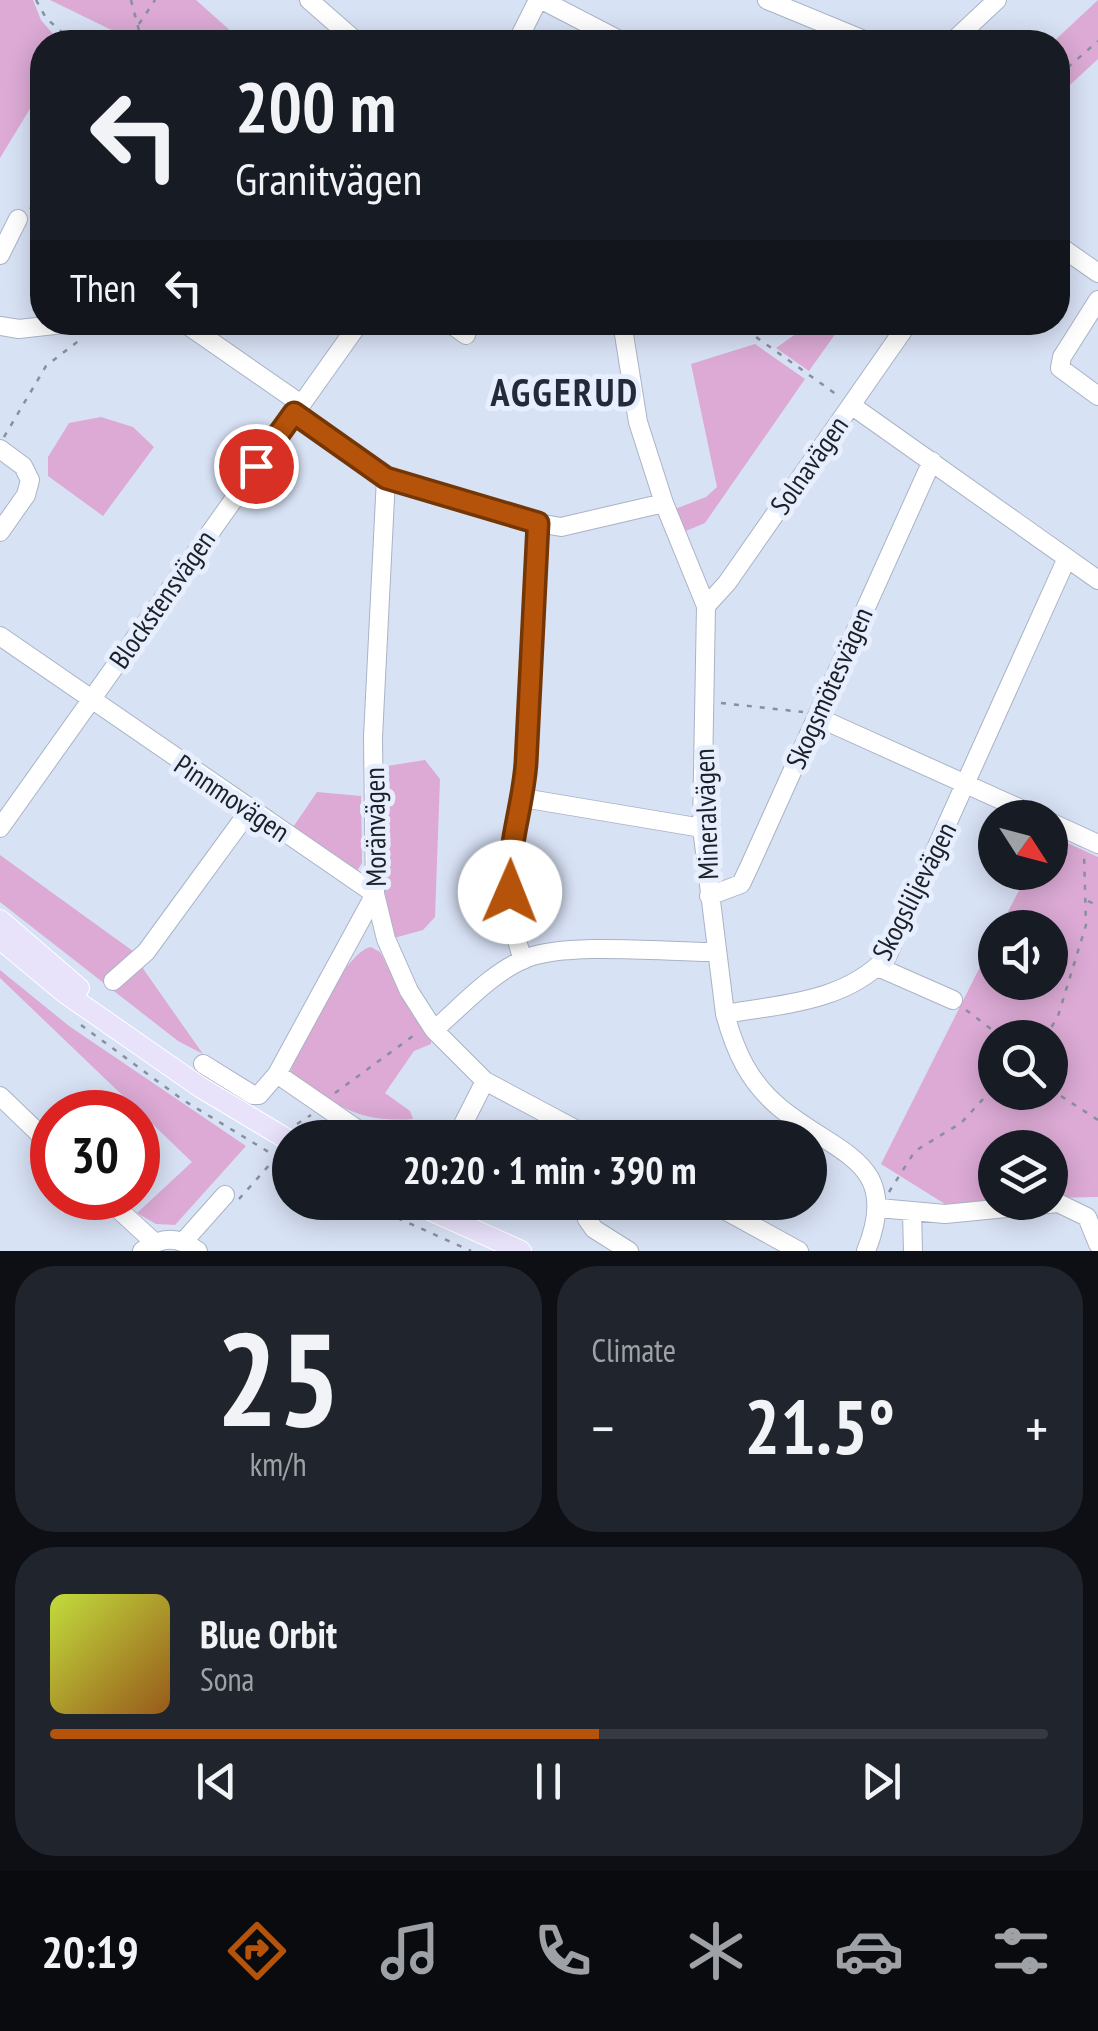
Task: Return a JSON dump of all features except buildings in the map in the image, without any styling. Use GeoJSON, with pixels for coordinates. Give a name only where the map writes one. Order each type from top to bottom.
{"type":"FeatureCollection","features":[{"type":"Feature","properties":{"kind":"main road"},"geometry":{"type":"LineString","coordinates":[[0,920],[144,1046]]}},
{"type":"Feature","properties":{"kind":"main road"},"geometry":{"type":"LineString","coordinates":[[0,940],[64,993],[200,1087],[272,1130]]}},
{"type":"Feature","properties":{"kind":"main road"},"geometry":{"type":"LineString","coordinates":[[454,1220],[523,1250]]}},
{"type":"Feature","properties":{"kind":"street"},"geometry":{"type":"LineString","coordinates":[[309,0],[343,30]]}},
{"type":"Feature","properties":{"kind":"street"},"geometry":{"type":"LineString","coordinates":[[524,30],[540,0],[599,30]]}},
{"type":"Feature","properties":{"kind":"street"},"geometry":{"type":"LineString","coordinates":[[767,0],[840,30]]}},
{"type":"Feature","properties":{"kind":"street"},"geometry":{"type":"LineString","coordinates":[[965,30],[997,0]]}},
{"type":"Feature","properties":{"kind":"street"},"geometry":{"type":"LineString","coordinates":[[0,255],[18,220]]}},
{"type":"Feature","properties":{"kind":"street"},"geometry":{"type":"LineString","coordinates":[[1070,253],[1098,273]]}},
{"type":"Feature","properties":{"kind":"street"},"geometry":{"type":"LineString","coordinates":[[1098,300],[1092,324],[1062,357],[1060,368],[1098,396]]}},
{"type":"Feature","properties":{"kind":"street"},"geometry":{"type":"LineString","coordinates":[[0,326],[30,330]]}},
{"type":"Feature","properties":{"kind":"street"},"geometry":{"type":"LineString","coordinates":[[200,335],[386,478],[538,523],[561,526],[664,504]]}},
{"type":"Feature","properties":{"kind":"street","name":"Blockstensvägen"},"geometry":{"type":"LineString","coordinates":[[0,828],[351,335]]}},
{"type":"Feature","properties":{"kind":"street","name":"Mineralvägen"},"geometry":{"type":"LineString","coordinates":[[624,335],[638,422],[664,504],[706,606],[702,828],[714,952],[725,1014],[746,1070],[761,1090],[870,1172],[879,1207]]}},
{"type":"Feature","properties":{"kind":"street","name":"Solnavägen"},"geometry":{"type":"LineString","coordinates":[[706,606],[900,335]]}},
{"type":"Feature","properties":{"kind":"street"},"geometry":{"type":"LineString","coordinates":[[851,405],[1098,580]]}},
{"type":"Feature","properties":{"kind":"street"},"geometry":{"type":"LineString","coordinates":[[0,446],[22,466],[30,480],[26,495],[0,532]]}},
{"type":"Feature","properties":{"kind":"street","name":"Skogsmötesvägen"},"geometry":{"type":"LineString","coordinates":[[709,896],[741,884],[932,461]]}},
{"type":"Feature","properties":{"kind":"street","name":"Moränvägen"},"geometry":{"type":"LineString","coordinates":[[386,478],[373,737],[375,894],[396,963],[434,1030],[484,1081],[558,1120]]}},
{"type":"Feature","properties":{"kind":"street"},"geometry":{"type":"LineString","coordinates":[[523,960],[512,912],[509,853],[524,798],[538,523]]}},
{"type":"Feature","properties":{"kind":"street","name":"Skogsliljevägen"},"geometry":{"type":"LineString","coordinates":[[725,1014],[841,991],[878,967],[896,942],[1067,558]]}},
{"type":"Feature","properties":{"kind":"street","name":"Pinnmovägen"},"geometry":{"type":"LineString","coordinates":[[0,636],[248,811],[375,894]]}},
{"type":"Feature","properties":{"kind":"street"},"geometry":{"type":"LineString","coordinates":[[817,717],[1002,800]]}},
{"type":"Feature","properties":{"kind":"street"},"geometry":{"type":"LineString","coordinates":[[524,798],[702,828]]}},
{"type":"Feature","properties":{"kind":"street"},"geometry":{"type":"LineString","coordinates":[[113,981],[156,940],[248,811]]}},
{"type":"Feature","properties":{"kind":"street"},"geometry":{"type":"LineString","coordinates":[[1068,830],[1091,840]]}},
{"type":"Feature","properties":{"kind":"street"},"geometry":{"type":"LineString","coordinates":[[204,1064],[259,1095],[276,1074],[375,894]]}},
{"type":"Feature","properties":{"kind":"street"},"geometry":{"type":"LineString","coordinates":[[434,1030],[523,960],[549,953],[714,952]]}},
{"type":"Feature","properties":{"kind":"street"},"geometry":{"type":"LineString","coordinates":[[878,967],[953,1000]]}},
{"type":"Feature","properties":{"kind":"street"},"geometry":{"type":"LineString","coordinates":[[276,1074],[342,1120]]}},
{"type":"Feature","properties":{"kind":"street"},"geometry":{"type":"LineString","coordinates":[[465,1120],[484,1081]]}},
{"type":"Feature","properties":{"kind":"street"},"geometry":{"type":"LineString","coordinates":[[0,1096],[30,1125]]}},
{"type":"Feature","properties":{"kind":"street"},"geometry":{"type":"LineString","coordinates":[[125,1220],[148,1246],[191,1246],[230,1199]]}},
{"type":"Feature","properties":{"kind":"street"},"geometry":{"type":"LineString","coordinates":[[866,1251],[879,1207],[945,1214],[1058,1203],[1087,1217],[1098,1244]]}},
{"type":"Feature","properties":{"kind":"street"},"geometry":{"type":"LineString","coordinates":[[912,1211],[912,1251]]}},
{"type":"Feature","properties":{"kind":"street"},"geometry":{"type":"LineString","coordinates":[[588,1220],[628,1251]]}},
{"type":"Feature","properties":{"kind":"street"},"geometry":{"type":"LineString","coordinates":[[736,1220],[772,1245],[799,1251]]}},
{"type":"Feature","properties":{"kind":"path"},"geometry":{"type":"LineString","coordinates":[[36,0],[46,18],[60,30]]}},
{"type":"Feature","properties":{"kind":"path"},"geometry":{"type":"LineString","coordinates":[[131,0],[139,30]]}},
{"type":"Feature","properties":{"kind":"path"},"geometry":{"type":"LineString","coordinates":[[138,26],[155,0]]}},
{"type":"Feature","properties":{"kind":"path"},"geometry":{"type":"LineString","coordinates":[[1070,66],[1098,41]]}},
{"type":"Feature","properties":{"kind":"path"},"geometry":{"type":"LineString","coordinates":[[0,446],[46,366],[78,335]]}},
{"type":"Feature","properties":{"kind":"path"},"geometry":{"type":"LineString","coordinates":[[753,335],[851,405]]}},
{"type":"Feature","properties":{"kind":"path"},"geometry":{"type":"LineString","coordinates":[[705,701],[817,717]]}},
{"type":"Feature","properties":{"kind":"path"},"geometry":{"type":"LineString","coordinates":[[1056,1020],[1084,933],[1091,840]]}},
{"type":"Feature","properties":{"kind":"path"},"geometry":{"type":"LineString","coordinates":[[1086,900],[1098,906]]}},
{"type":"Feature","properties":{"kind":"path"},"geometry":{"type":"LineString","coordinates":[[953,1000],[979,1020]]}},
{"type":"Feature","properties":{"kind":"path"},"geometry":{"type":"LineString","coordinates":[[303,1120],[406,1039],[434,1030]]}},
{"type":"Feature","properties":{"kind":"path"},"geometry":{"type":"LineString","coordinates":[[1068,1101],[1098,1120]]}},
{"type":"Feature","properties":{"kind":"path"},"geometry":{"type":"LineString","coordinates":[[879,1207],[916,1151],[957,1127],[978,1104]]}},
{"type":"Feature","properties":{"kind":"path"},"geometry":{"type":"LineString","coordinates":[[230,1199],[272,1163]]}},
{"type":"Feature","properties":{"kind":"path"},"geometry":{"type":"LineString","coordinates":[[402,1220],[471,1251]]}},
{"type":"Feature","properties":{"kind":"shaded area"},"geometry":{"type":"Polygon","coordinates":[[[0,0],[33,0],[50,30],[30,30],[30,109],[0,158],[0,0]]]}},
{"type":"Feature","properties":{"kind":"shaded area"},"geometry":{"type":"Polygon","coordinates":[[[50,0],[196,0],[230,30],[111,30],[50,0]]]}},
{"type":"Feature","properties":{"kind":"shaded area"},"geometry":{"type":"Polygon","coordinates":[[[1098,0],[1098,59],[1070,85],[1070,30],[1066,30],[1098,0]]]}},
{"type":"Feature","properties":{"kind":"shaded area"},"geometry":{"type":"Polygon","coordinates":[[[794,335],[834,335],[809,371],[776,348],[794,335]]]}},
{"type":"Feature","properties":{"kind":"shaded area"},"geometry":{"type":"Polygon","coordinates":[[[755,344],[805,379],[705,523],[686,531],[675,509],[706,497],[717,487],[691,364],[755,344]]]}},
{"type":"Feature","properties":{"kind":"shaded area"},"geometry":{"type":"Polygon","coordinates":[[[101,417],[133,427],[154,447],[103,516],[48,476],[48,457],[69,423],[101,417]]]}},
{"type":"Feature","properties":{"kind":"shaded area"},"geometry":{"type":"Polygon","coordinates":[[[425,760],[440,779],[435,917],[423,930],[394,938],[381,872],[381,767],[425,760]]]}},
{"type":"Feature","properties":{"kind":"shaded area"},"geometry":{"type":"Polygon","coordinates":[[[317,792],[361,796],[362,863],[357,871],[289,833],[317,792]]]}},
{"type":"Feature","properties":{"kind":"shaded area"},"geometry":{"type":"Polygon","coordinates":[[[1068,843],[1098,857],[1098,1197],[1068,1198],[1068,1130],[978,1130],[978,1202],[945,1204],[881,1164],[978,971],[978,1000],[1068,1000],[1068,910],[1009,910],[1019,890],[1068,890],[1068,843]]]}},
{"type":"Feature","properties":{"kind":"shaded area"},"geometry":{"type":"Polygon","coordinates":[[[0,855],[137,954],[203,1054],[178,1041],[0,902],[0,855]]]}},
{"type":"Feature","properties":{"kind":"shaded area"},"geometry":{"type":"Polygon","coordinates":[[[371,947],[380,952],[414,1016],[431,1036],[431,1044],[414,1051],[385,1093],[410,1111],[413,1119],[376,1118],[347,1109],[290,1074],[312,1023],[336,982],[360,952],[371,947]]]}},
{"type":"Feature","properties":{"kind":"shaded area"},"geometry":{"type":"Polygon","coordinates":[[[0,970],[69,1026],[246,1146],[175,1225],[149,1220],[160,1220],[160,1192],[192,1162],[160,1131],[160,1090],[117,1090],[0,978],[0,970]]]}},
{"type":"Feature","properties":{"kind":"district","name":"AGGERUD"},"geometry":{"type":"Point","coordinates":[565,393]}},
{"type":"Feature","properties":{"kind":"route"},"geometry":{"type":"LineString","coordinates":[[256,466],[294,413],[386,478],[538,523],[524,798],[509,853],[510,892]]}}]}
